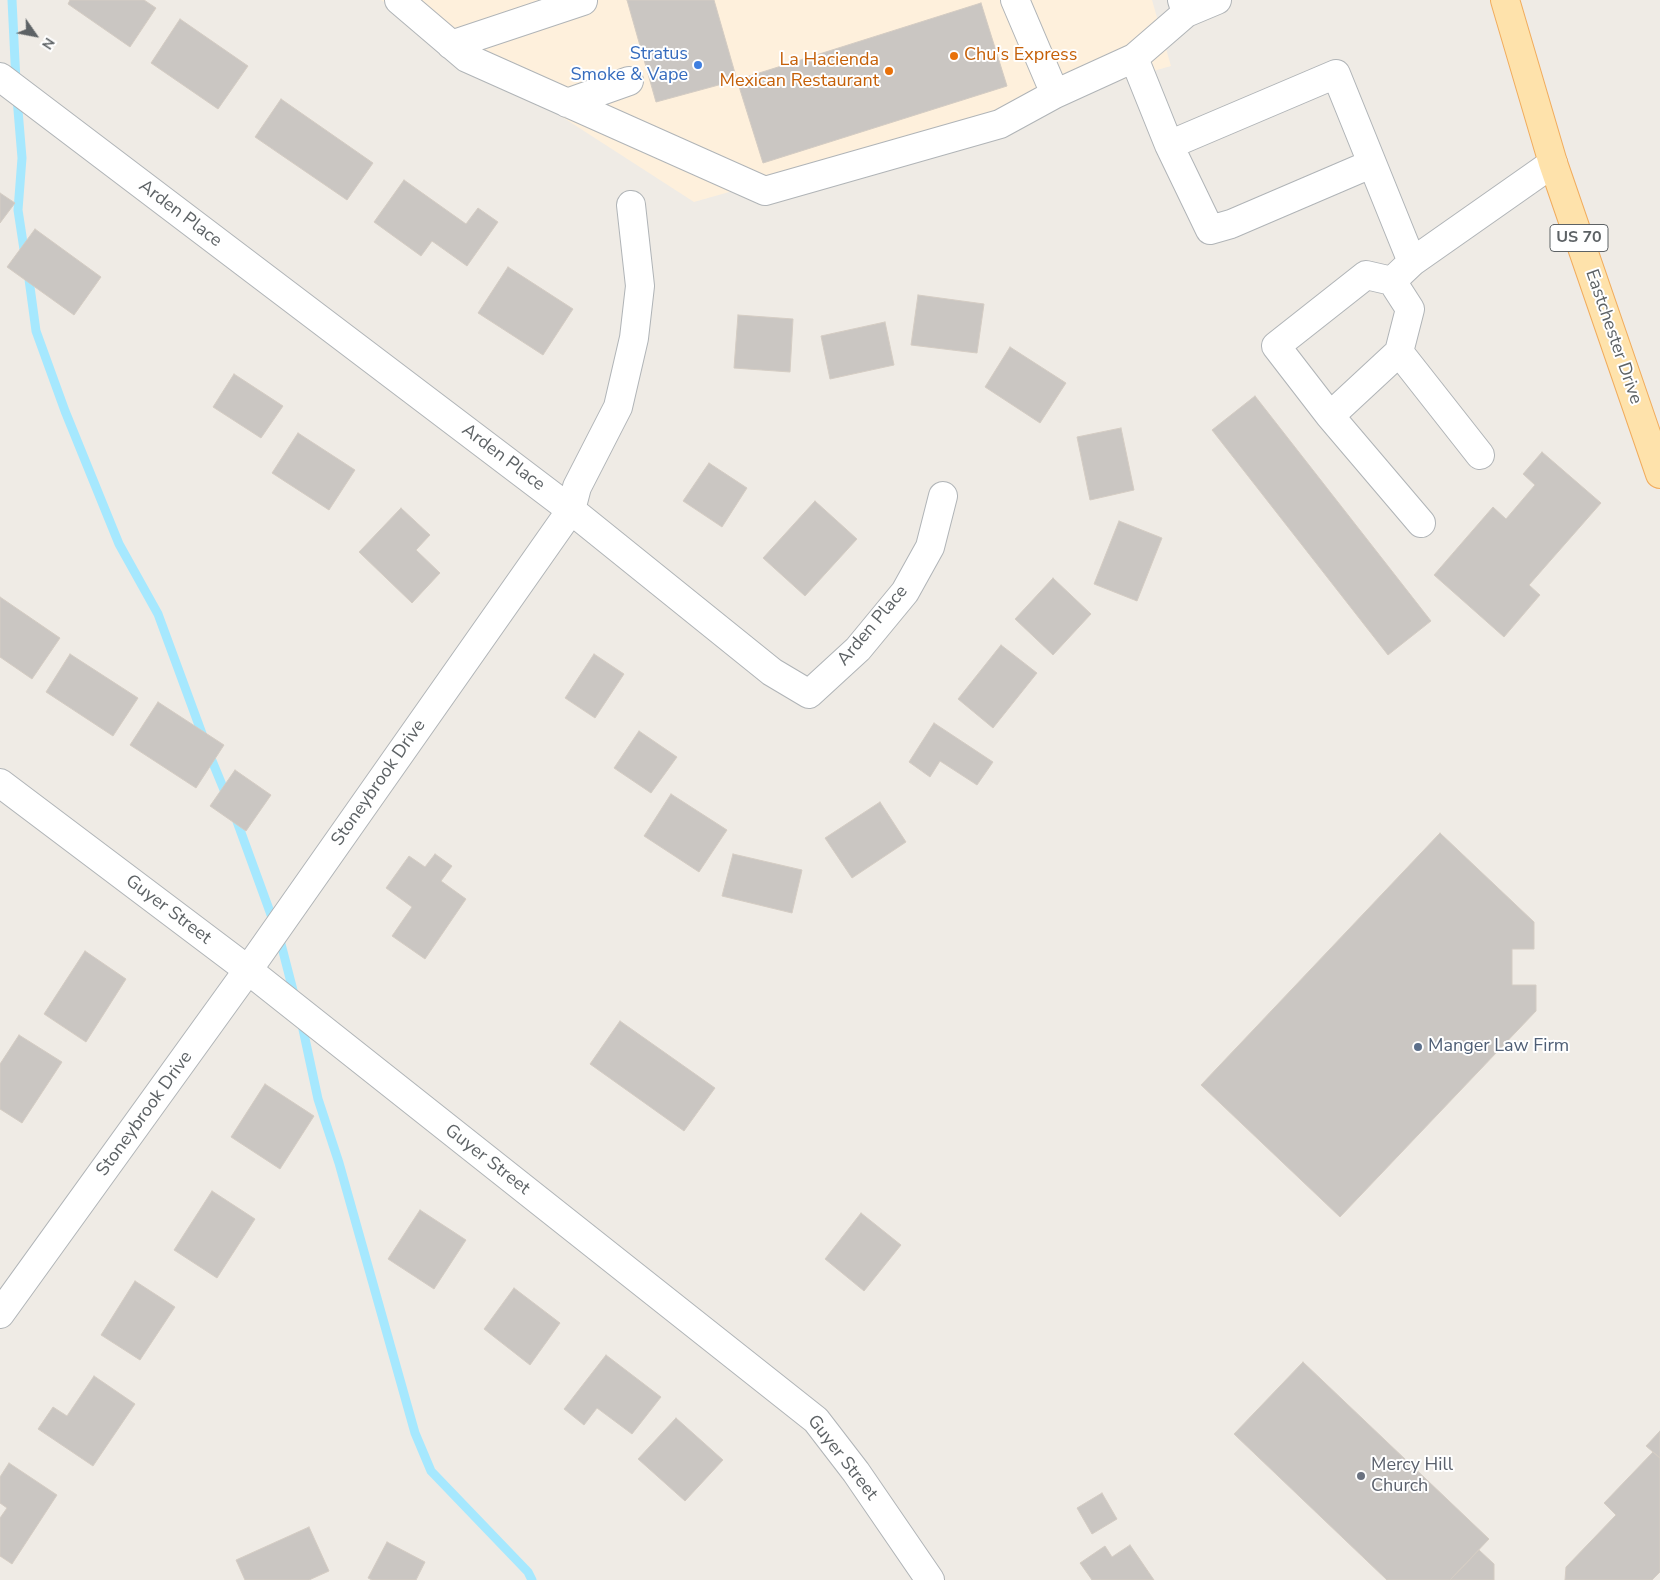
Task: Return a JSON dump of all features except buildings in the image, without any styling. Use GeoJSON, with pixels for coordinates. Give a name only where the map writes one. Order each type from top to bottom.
{"type":"FeatureCollection","features":[{"type":"Feature","properties":{"kind":"main road","name":"Eastchester Drive"},"geometry":{"type":"LineString","coordinates":[[1505,0],[1552,163],[1660,474]]}},
{"type":"Feature","properties":{"kind":"street"},"geometry":{"type":"LineString","coordinates":[[399,0],[467,58],[765,190],[1000,124],[1055,94],[1134,58],[1184,6],[1216,0]]}},
{"type":"Feature","properties":{"kind":"street"},"geometry":{"type":"LineString","coordinates":[[1015,0],[1055,94]]}},
{"type":"Feature","properties":{"kind":"street"},"geometry":{"type":"LineString","coordinates":[[451,45],[583,1]]}},
{"type":"Feature","properties":{"kind":"street"},"geometry":{"type":"LineString","coordinates":[[1134,58],[1169,145],[1210,230],[1231,224],[1371,164]]}},
{"type":"Feature","properties":{"kind":"street"},"geometry":{"type":"LineString","coordinates":[[1169,145],[1336,74],[1412,262]]}},
{"type":"Feature","properties":{"kind":"street","name":"Arden Place"},"geometry":{"type":"LineString","coordinates":[[0,77],[571,510],[772,672],[810,694],[858,649],[905,592],[930,548],[943,496]]}},
{"type":"Feature","properties":{"kind":"street"},"geometry":{"type":"LineString","coordinates":[[566,103],[629,81]]}},
{"type":"Feature","properties":{"kind":"street"},"geometry":{"type":"LineString","coordinates":[[1392,281],[1412,262],[1552,163]]}},
{"type":"Feature","properties":{"kind":"street","name":"Stoneybrook Drive"},"geometry":{"type":"LineString","coordinates":[[0,1314],[248,970],[571,510],[577,488],[618,407],[634,338],[640,286],[631,205]]}},
{"type":"Feature","properties":{"kind":"street"},"geometry":{"type":"LineString","coordinates":[[1330,416],[1399,352],[1410,309],[1392,281],[1366,275],[1276,346],[1330,416],[1421,523]]}},
{"type":"Feature","properties":{"kind":"street"},"geometry":{"type":"LineString","coordinates":[[1399,352],[1480,455]]}},
{"type":"Feature","properties":{"kind":"street","name":"Guyer Street"},"geometry":{"type":"LineString","coordinates":[[0,784],[248,970],[816,1420],[856,1472],[930,1580]]}},
{"type":"Feature","properties":{"kind":"shaded area"},"geometry":{"type":"Polygon","coordinates":[[[381,0],[1152,0],[1171,66],[694,202],[381,0]]]}},
{"type":"Feature","properties":{"kind":"waterway"},"geometry":{"type":"LineString","coordinates":[[12,0],[16,82]]}},
{"type":"Feature","properties":{"kind":"waterway"},"geometry":{"type":"LineString","coordinates":[[17,98],[22,158],[18,210],[25,256]]}},
{"type":"Feature","properties":{"kind":"waterway"},"geometry":{"type":"LineString","coordinates":[[28,272],[36,331],[65,411],[119,544],[158,614],[204,739]]}},
{"type":"Feature","properties":{"kind":"waterway"},"geometry":{"type":"LineString","coordinates":[[208,751],[227,797]]}},
{"type":"Feature","properties":{"kind":"waterway"},"geometry":{"type":"LineString","coordinates":[[235,816],[274,923]]}},
{"type":"Feature","properties":{"kind":"waterway"},"geometry":{"type":"LineString","coordinates":[[279,936],[295,998]]}},
{"type":"Feature","properties":{"kind":"waterway"},"geometry":{"type":"LineString","coordinates":[[301,1020],[318,1099],[339,1163],[415,1433],[431,1471],[528,1572],[532,1580]]}},
{"type":"Feature","properties":{"kind":"place","name":"Chu's Express"},"geometry":{"type":"Point","coordinates":[954,56]}},
{"type":"Feature","properties":{"kind":"place","name":"Stratus Smoke & Vape"},"geometry":{"type":"Point","coordinates":[698,65]}},
{"type":"Feature","properties":{"kind":"place","name":"La Hacienda Mexican Restaurant"},"geometry":{"type":"Point","coordinates":[889,71]}},
{"type":"Feature","properties":{"kind":"place","name":"Manger Law Firm"},"geometry":{"type":"Point","coordinates":[1418,1047]}},
{"type":"Feature","properties":{"kind":"place","name":"Mercy Hill Church"},"geometry":{"type":"Point","coordinates":[1361,1476]}}]}
